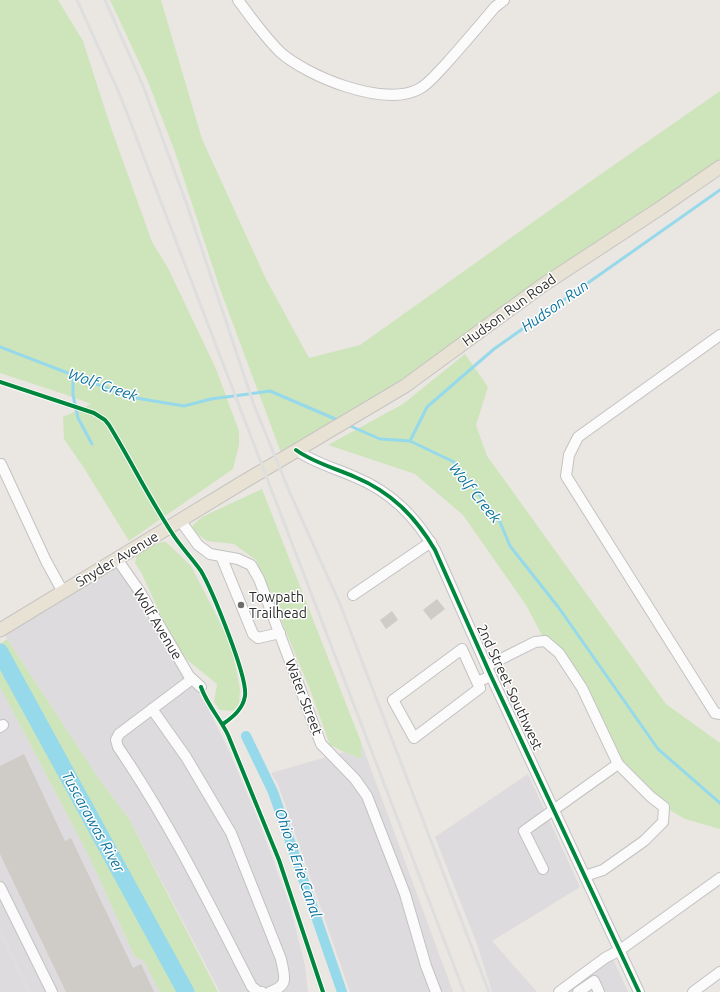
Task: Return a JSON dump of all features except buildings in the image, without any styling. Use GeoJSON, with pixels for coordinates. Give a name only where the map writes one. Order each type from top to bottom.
{"type":"FeatureCollection","features":[{"type":"Feature","properties":{"kind":"main road","name":"Hudson Run Road"},"geometry":{"type":"LineString","coordinates":[[296,450],[405,386],[537,290],[660,209],[720,167]]}},
{"type":"Feature","properties":{"kind":"main road","name":"Snyder Avenue"},"geometry":{"type":"LineString","coordinates":[[0,630],[296,450]]}},
{"type":"Feature","properties":{"kind":"street"},"geometry":{"type":"LineString","coordinates":[[238,0],[261,31],[281,52],[296,64],[350,89],[373,93],[400,94],[418,90],[431,80],[495,7],[504,0]]}},
{"type":"Feature","properties":{"kind":"street"},"geometry":{"type":"LineString","coordinates":[[720,335],[578,437],[569,455],[566,476],[715,713],[720,714]]}},
{"type":"Feature","properties":{"kind":"street","name":"2nd Street Southwest"},"geometry":{"type":"LineString","coordinates":[[296,450],[306,458],[354,476],[377,487],[398,503],[424,532],[430,542],[639,992]]}},
{"type":"Feature","properties":{"kind":"street"},"geometry":{"type":"LineString","coordinates":[[1,464],[46,561],[63,592]]}},
{"type":"Feature","properties":{"kind":"street","name":"Water Street"},"geometry":{"type":"LineString","coordinates":[[180,520],[198,545],[210,554],[238,559],[251,565],[259,579],[321,744],[355,779],[367,796],[405,894],[436,992]]}},
{"type":"Feature","properties":{"kind":"street"},"geometry":{"type":"LineString","coordinates":[[353,595],[430,542]]}},
{"type":"Feature","properties":{"kind":"street"},"geometry":{"type":"LineString","coordinates":[[221,556],[253,634],[258,638],[280,633]]}},
{"type":"Feature","properties":{"kind":"street","name":"Wolf Avenue"},"geometry":{"type":"LineString","coordinates":[[117,560],[140,592],[192,679],[202,687]]}},
{"type":"Feature","properties":{"kind":"street"},"geometry":{"type":"LineString","coordinates":[[477,682],[489,671],[535,642],[545,641],[559,653],[582,688],[618,764],[651,797],[664,807],[663,822],[644,841],[603,870],[585,876]]}},
{"type":"Feature","properties":{"kind":"street"},"geometry":{"type":"LineString","coordinates":[[462,648],[477,682],[480,688],[414,738],[393,700],[462,648]]}},
{"type":"Feature","properties":{"kind":"street"},"geometry":{"type":"LineString","coordinates":[[192,679],[119,734],[116,740],[118,747],[144,786],[177,841],[252,987],[259,992],[262,992]]}},
{"type":"Feature","properties":{"kind":"street"},"geometry":{"type":"LineString","coordinates":[[152,709],[186,757],[231,833],[281,959],[284,983],[279,989],[270,992]]}},
{"type":"Feature","properties":{"kind":"street"},"geometry":{"type":"LineString","coordinates":[[543,869],[524,831],[618,764]]}},
{"type":"Feature","properties":{"kind":"street"},"geometry":{"type":"LineString","coordinates":[[559,992],[720,878]]}},
{"type":"Feature","properties":{"kind":"street"},"geometry":{"type":"LineString","coordinates":[[0,887],[52,992]]}},
{"type":"Feature","properties":{"kind":"street"},"geometry":{"type":"LineString","coordinates":[[693,992],[720,972]]}},
{"type":"Feature","properties":{"kind":"street"},"geometry":{"type":"LineString","coordinates":[[578,992],[594,981],[599,992]]}},
{"type":"Feature","properties":{"kind":"shaded area"},"geometry":{"type":"Polygon","coordinates":[[[117,559],[208,708],[230,753],[260,824],[290,906],[305,966],[308,992],[220,992],[129,819],[99,779],[7,639],[3,629],[117,559]]]}},
{"type":"Feature","properties":{"kind":"shaded area"},"geometry":{"type":"Polygon","coordinates":[[[0,687],[87,852],[135,957],[144,961],[160,992],[0,992],[0,687]]]}},
{"type":"Feature","properties":{"kind":"shaded area"},"geometry":{"type":"Polygon","coordinates":[[[361,742],[453,992],[350,992],[278,784],[271,773],[344,752],[362,759],[361,742]]]}},
{"type":"Feature","properties":{"kind":"shaded area"},"geometry":{"type":"Polygon","coordinates":[[[528,774],[580,887],[492,941],[537,992],[492,992],[478,947],[435,837],[528,774]]]}},
{"type":"Feature","properties":{"kind":"shaded area"},"geometry":{"type":"Polygon","coordinates":[[[609,950],[628,992],[554,992],[609,950]]]}},
{"type":"Feature","properties":{"kind":"green space"},"geometry":{"type":"Polygon","coordinates":[[[0,0],[58,0],[83,41],[110,125],[152,242],[168,268],[216,369],[239,431],[239,445],[233,469],[129,541],[84,468],[64,439],[63,417],[91,404],[0,373],[0,0]]]}},
{"type":"Feature","properties":{"kind":"green space"},"geometry":{"type":"Polygon","coordinates":[[[110,0],[161,0],[202,139],[266,279],[309,358],[360,345],[720,91],[720,167],[496,319],[283,458],[221,292],[175,152],[147,79],[110,0]]]}},
{"type":"Feature","properties":{"kind":"green space"},"geometry":{"type":"Polygon","coordinates":[[[465,354],[488,387],[476,425],[487,456],[666,704],[720,743],[720,829],[685,819],[664,807],[618,764],[582,688],[545,641],[526,605],[463,515],[415,474],[328,445],[403,404],[465,354]]]}},
{"type":"Feature","properties":{"kind":"green space"},"geometry":{"type":"Polygon","coordinates":[[[262,489],[361,742],[362,759],[330,745],[309,687],[256,560],[234,544],[207,541],[193,531],[193,525],[202,517],[262,489]]]}},
{"type":"Feature","properties":{"kind":"green space"},"geometry":{"type":"Polygon","coordinates":[[[162,542],[166,542],[191,566],[231,644],[240,689],[239,704],[233,711],[220,710],[214,702],[217,684],[186,659],[169,633],[141,572],[135,563],[137,552],[162,542]]]}},
{"type":"Feature","properties":{"kind":"green space"},"geometry":{"type":"Polygon","coordinates":[[[7,639],[99,779],[129,819],[218,992],[160,992],[144,961],[135,957],[87,852],[0,687],[0,644],[7,639]]]}},
{"type":"Feature","properties":{"kind":"waterway","name":"Hudson Run"},"geometry":{"type":"LineString","coordinates":[[410,441],[427,407],[494,349],[720,190]]}},
{"type":"Feature","properties":{"kind":"waterway","name":"Wolf Creek"},"geometry":{"type":"LineString","coordinates":[[0,347],[130,397],[184,406],[211,399],[270,391],[340,421]]}},
{"type":"Feature","properties":{"kind":"waterway"},"geometry":{"type":"LineString","coordinates":[[73,375],[73,395],[78,418],[92,444]]}},
{"type":"Feature","properties":{"kind":"waterway","name":"Wolf Creek"},"geometry":{"type":"LineString","coordinates":[[348,425],[380,439],[410,441],[454,462],[500,522],[510,546],[559,608],[658,749],[720,803]]}},
{"type":"Feature","properties":{"kind":"waterway","name":"Tuscarawas River"},"geometry":{"type":"LineString","coordinates":[[0,652],[186,992]]}},
{"type":"Feature","properties":{"kind":"waterway","name":"Ohio & Erie Canal"},"geometry":{"type":"LineString","coordinates":[[246,736],[273,792],[342,992]]}},
{"type":"Feature","properties":{"kind":"railway"},"geometry":{"type":"LineString","coordinates":[[77,0],[120,95],[464,992]]}},
{"type":"Feature","properties":{"kind":"railway"},"geometry":{"type":"LineString","coordinates":[[105,0],[144,88],[187,205],[254,405],[290,493],[340,604],[489,992]]}},
{"type":"Feature","properties":{"kind":"railway"},"geometry":{"type":"LineString","coordinates":[[0,932],[29,992]]}},
{"type":"Feature","properties":{"kind":"cycle path"},"geometry":{"type":"LineString","coordinates":[[0,382],[94,413],[105,420],[109,425],[164,520],[179,543],[201,571],[228,634],[241,671],[245,696],[240,709],[223,724]]}},
{"type":"Feature","properties":{"kind":"cycle path"},"geometry":{"type":"LineString","coordinates":[[296,450],[303,455],[355,477],[380,490],[401,506],[419,526],[435,550],[491,676],[639,992]]}},
{"type":"Feature","properties":{"kind":"cycle path"},"geometry":{"type":"LineString","coordinates":[[201,687],[228,735],[279,860],[323,992]]}},
{"type":"Feature","properties":{"kind":"place","name":"Towpath Trailhead"},"geometry":{"type":"Point","coordinates":[241,605]}}]}
